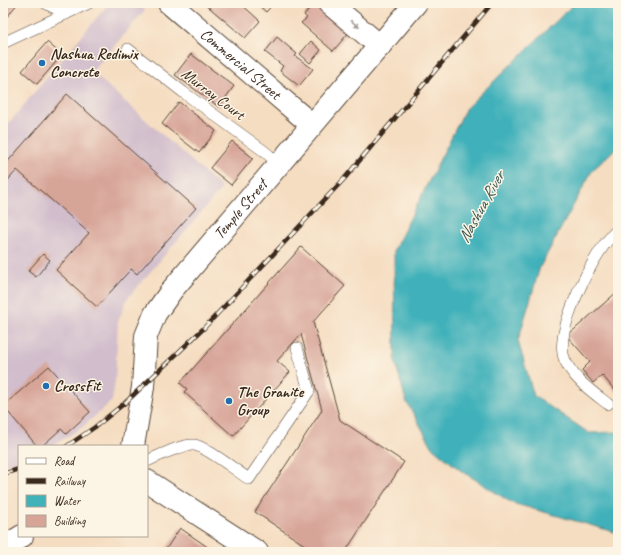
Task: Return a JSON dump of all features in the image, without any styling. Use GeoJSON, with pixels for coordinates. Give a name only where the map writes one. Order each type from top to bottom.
{"type":"FeatureCollection","features":[{"type":"Feature","properties":{"kind":"street","name":"Commercial Street"},"geometry":{"type":"LineString","coordinates":[[169,3],[312,125]]}},
{"type":"Feature","properties":{"kind":"street"},"geometry":{"type":"LineString","coordinates":[[329,3],[380,46]]}},
{"type":"Feature","properties":{"kind":"street","name":"Temple Street"},"geometry":{"type":"LineString","coordinates":[[133,445],[143,387],[146,336],[154,314],[172,290],[416,3]]}},
{"type":"Feature","properties":{"kind":"street"},"geometry":{"type":"LineString","coordinates":[[148,482],[257,552]]}},
{"type":"Feature","properties":{"kind":"street"},"geometry":{"type":"LineString","coordinates":[[3,548],[20,537]]}},
{"type":"Feature","properties":{"kind":"lane"},"geometry":{"type":"LineString","coordinates":[[45,3],[66,14]]}},
{"type":"Feature","properties":{"kind":"lane"},"geometry":{"type":"LineString","coordinates":[[3,43],[90,3]]}},
{"type":"Feature","properties":{"kind":"lane","name":"Murray Court"},"geometry":{"type":"LineString","coordinates":[[128,49],[183,92],[264,151],[279,164]]}},
{"type":"Feature","properties":{"kind":"lane"},"geometry":{"type":"LineString","coordinates":[[608,404],[582,383],[571,371],[564,357],[562,347],[564,333],[573,305],[587,274],[605,244],[618,229]]}},
{"type":"Feature","properties":{"kind":"lane"},"geometry":{"type":"LineString","coordinates":[[148,461],[181,447],[193,445],[203,448],[249,479],[309,391],[297,348]]}},
{"type":"Feature","properties":{"kind":"shaded area"},"geometry":{"type":"Polygon","coordinates":[[[109,3],[137,3],[145,10],[92,72],[222,188],[127,299],[118,322],[115,381],[112,401],[80,429],[54,445],[18,445],[18,461],[3,465],[3,130],[109,3]]]}},
{"type":"Feature","properties":{"kind":"water","name":"Nashua River"},"geometry":{"type":"Polygon","coordinates":[[[575,3],[618,3],[618,146],[592,171],[540,267],[518,341],[534,396],[589,433],[618,432],[618,533],[512,503],[460,470],[433,448],[406,401],[395,361],[394,250],[466,108],[575,3]]]}},
{"type":"Feature","properties":{"kind":"building"},"geometry":{"type":"Polygon","coordinates":[[[3,3],[18,3],[6,18],[3,18],[3,3]]]}},
{"type":"Feature","properties":{"kind":"building"},"geometry":{"type":"Polygon","coordinates":[[[204,3],[240,3],[260,21],[245,38],[204,3]]]}},
{"type":"Feature","properties":{"kind":"building"},"geometry":{"type":"Polygon","coordinates":[[[256,3],[274,3],[266,12],[256,3]]]}},
{"type":"Feature","properties":{"kind":"building"},"geometry":{"type":"Polygon","coordinates":[[[314,3],[321,3],[351,30],[333,51],[301,23],[307,18],[304,15],[314,3]]]}},
{"type":"Feature","properties":{"kind":"building"},"geometry":{"type":"Polygon","coordinates":[[[277,37],[297,54],[295,56],[313,69],[299,86],[280,71],[283,66],[265,52],[277,37]]]}},
{"type":"Feature","properties":{"kind":"building"},"geometry":{"type":"Polygon","coordinates":[[[311,41],[321,50],[310,63],[300,54],[311,41]]]}},
{"type":"Feature","properties":{"kind":"building","name":"Nashua Redimix Concrete"},"geometry":{"type":"Polygon","coordinates":[[[47,42],[62,55],[37,84],[22,71],[47,42]]]}},
{"type":"Feature","properties":{"kind":"building"},"geometry":{"type":"Polygon","coordinates":[[[191,54],[234,86],[219,107],[175,75],[191,54]]]}},
{"type":"Feature","properties":{"kind":"building"},"geometry":{"type":"Polygon","coordinates":[[[67,94],[196,208],[137,274],[131,269],[97,307],[56,270],[89,233],[17,170],[3,186],[3,167],[67,94]]]}},
{"type":"Feature","properties":{"kind":"building"},"geometry":{"type":"Polygon","coordinates":[[[179,102],[216,131],[199,153],[162,124],[179,102]]]}},
{"type":"Feature","properties":{"kind":"building"},"geometry":{"type":"Polygon","coordinates":[[[232,141],[253,158],[231,185],[210,168],[232,141]]]}},
{"type":"Feature","properties":{"kind":"building","name":"The Granite Group"},"geometry":{"type":"Polygon","coordinates":[[[301,247],[345,286],[313,322],[340,420],[404,462],[345,552],[315,552],[255,512],[322,410],[301,334],[277,361],[290,372],[233,436],[184,392],[187,389],[180,383],[301,247]]]}},
{"type":"Feature","properties":{"kind":"building"},"geometry":{"type":"Polygon","coordinates":[[[43,254],[50,260],[36,277],[28,271],[43,254]]]}},
{"type":"Feature","properties":{"kind":"building"},"geometry":{"type":"Polygon","coordinates":[[[618,291],[618,394],[602,375],[593,383],[582,370],[590,362],[567,336],[618,291]]]}},
{"type":"Feature","properties":{"kind":"building","name":"CrossFit"},"geometry":{"type":"Polygon","coordinates":[[[49,366],[90,412],[66,434],[61,429],[43,445],[36,445],[3,406],[49,366]]]}},
{"type":"Feature","properties":{"kind":"building"},"geometry":{"type":"Polygon","coordinates":[[[180,528],[212,550],[211,552],[164,552],[180,528]]]}},
{"type":"Feature","properties":{"kind":"railway"},"geometry":{"type":"LineString","coordinates":[[68,445],[95,427],[126,402],[204,328],[344,179],[492,3]]}},
{"type":"Feature","properties":{"kind":"railway"},"geometry":{"type":"LineString","coordinates":[[3,474],[18,469]]}},
{"type":"Feature","properties":{"kind":"place","name":"Nashua Redimix Concrete"},"geometry":{"type":"Point","coordinates":[42,63]}},
{"type":"Feature","properties":{"kind":"place","name":"CrossFit"},"geometry":{"type":"Point","coordinates":[46,386]}},
{"type":"Feature","properties":{"kind":"place","name":"The Granite Group"},"geometry":{"type":"Point","coordinates":[229,401]}}]}
